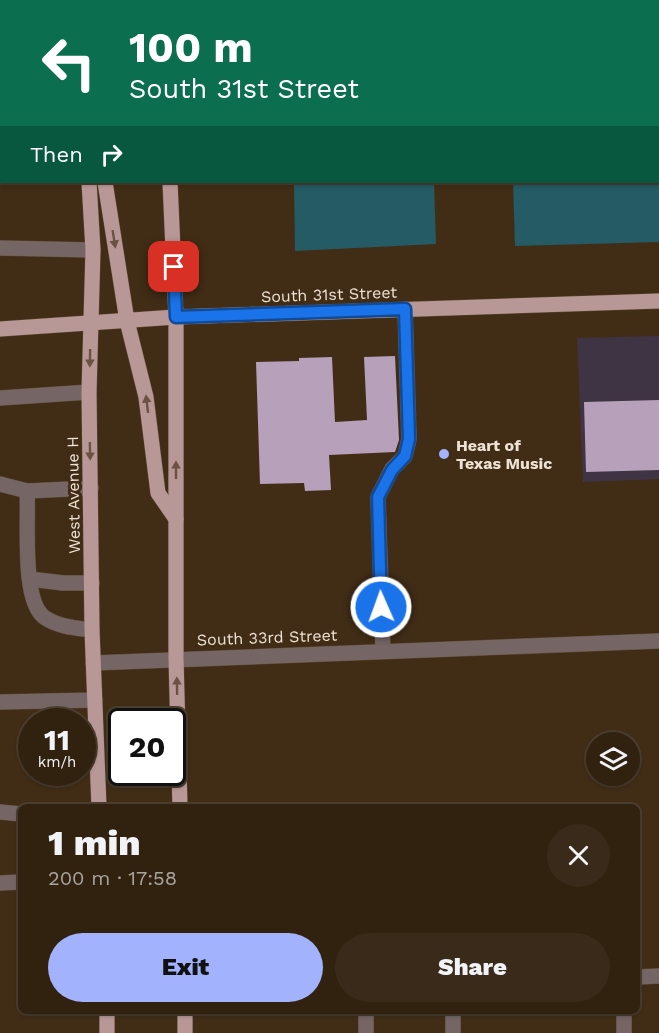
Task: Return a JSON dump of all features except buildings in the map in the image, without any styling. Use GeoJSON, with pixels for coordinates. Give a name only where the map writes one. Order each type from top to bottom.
{"type":"FeatureCollection","features":[{"type":"Feature","properties":{"kind":"main road","name":"West Avenue H"},"geometry":{"type":"LineString","coordinates":[[89,183],[93,250],[89,392],[90,488],[93,663],[99,804]]}},
{"type":"Feature","properties":{"kind":"main road"},"geometry":{"type":"LineString","coordinates":[[105,183],[128,321],[146,397],[158,493],[176,519]]}},
{"type":"Feature","properties":{"kind":"main road"},"geometry":{"type":"LineString","coordinates":[[170,183],[176,317],[176,658],[180,804]]}},
{"type":"Feature","properties":{"kind":"main road","name":"South 31st Street"},"geometry":{"type":"LineString","coordinates":[[0,329],[176,317],[659,301]]}},
{"type":"Feature","properties":{"kind":"main road"},"geometry":{"type":"LineString","coordinates":[[107,1014],[107,1033]]}},
{"type":"Feature","properties":{"kind":"main road"},"geometry":{"type":"LineString","coordinates":[[185,1014],[185,1033]]}},
{"type":"Feature","properties":{"kind":"street"},"geometry":{"type":"LineString","coordinates":[[0,248],[93,250]]}},
{"type":"Feature","properties":{"kind":"street"},"geometry":{"type":"LineString","coordinates":[[383,651],[378,497],[392,470],[405,456],[409,439],[405,309]]}},
{"type":"Feature","properties":{"kind":"street"},"geometry":{"type":"LineString","coordinates":[[0,398],[89,392]]}},
{"type":"Feature","properties":{"kind":"street"},"geometry":{"type":"LineString","coordinates":[[0,484],[27,491],[90,488]]}},
{"type":"Feature","properties":{"kind":"street"},"geometry":{"type":"LineString","coordinates":[[27,491],[27,560],[34,604],[44,616],[64,626],[93,630]]}},
{"type":"Feature","properties":{"kind":"street"},"geometry":{"type":"LineString","coordinates":[[30,579],[63,583],[92,583]]}},
{"type":"Feature","properties":{"kind":"street","name":"South 33rd Street"},"geometry":{"type":"LineString","coordinates":[[93,663],[659,641]]}},
{"type":"Feature","properties":{"kind":"street"},"geometry":{"type":"LineString","coordinates":[[0,702],[95,700]]}},
{"type":"Feature","properties":{"kind":"street"},"geometry":{"type":"LineString","coordinates":[[0,812],[18,813]]}},
{"type":"Feature","properties":{"kind":"street"},"geometry":{"type":"LineString","coordinates":[[0,882],[18,882]]}},
{"type":"Feature","properties":{"kind":"street"},"geometry":{"type":"LineString","coordinates":[[640,977],[659,976]]}},
{"type":"Feature","properties":{"kind":"street"},"geometry":{"type":"LineString","coordinates":[[366,1014],[366,1033]]}},
{"type":"Feature","properties":{"kind":"street"},"geometry":{"type":"LineString","coordinates":[[453,1014],[453,1033]]}},
{"type":"Feature","properties":{"kind":"street"},"geometry":{"type":"LineString","coordinates":[[624,1014],[624,1033]]}},
{"type":"Feature","properties":{"kind":"shaded area"},"geometry":{"type":"Polygon","coordinates":[[[659,336],[659,479],[583,482],[577,338],[659,336]]]}},
{"type":"Feature","properties":{"kind":"water"},"geometry":{"type":"Polygon","coordinates":[[[294,183],[434,183],[436,244],[295,251],[294,183]]]}},
{"type":"Feature","properties":{"kind":"water"},"geometry":{"type":"Polygon","coordinates":[[[513,183],[659,183],[659,242],[515,246],[513,183]]]}},
{"type":"Feature","properties":{"kind":"place","name":"Heart of Texas Music"},"geometry":{"type":"Point","coordinates":[444,454]}},
{"type":"Feature","properties":{"kind":"route"},"geometry":{"type":"LineString","coordinates":[[174,267],[176,317],[405,309],[409,439],[405,456],[392,470],[378,497],[381,607]]}}]}
